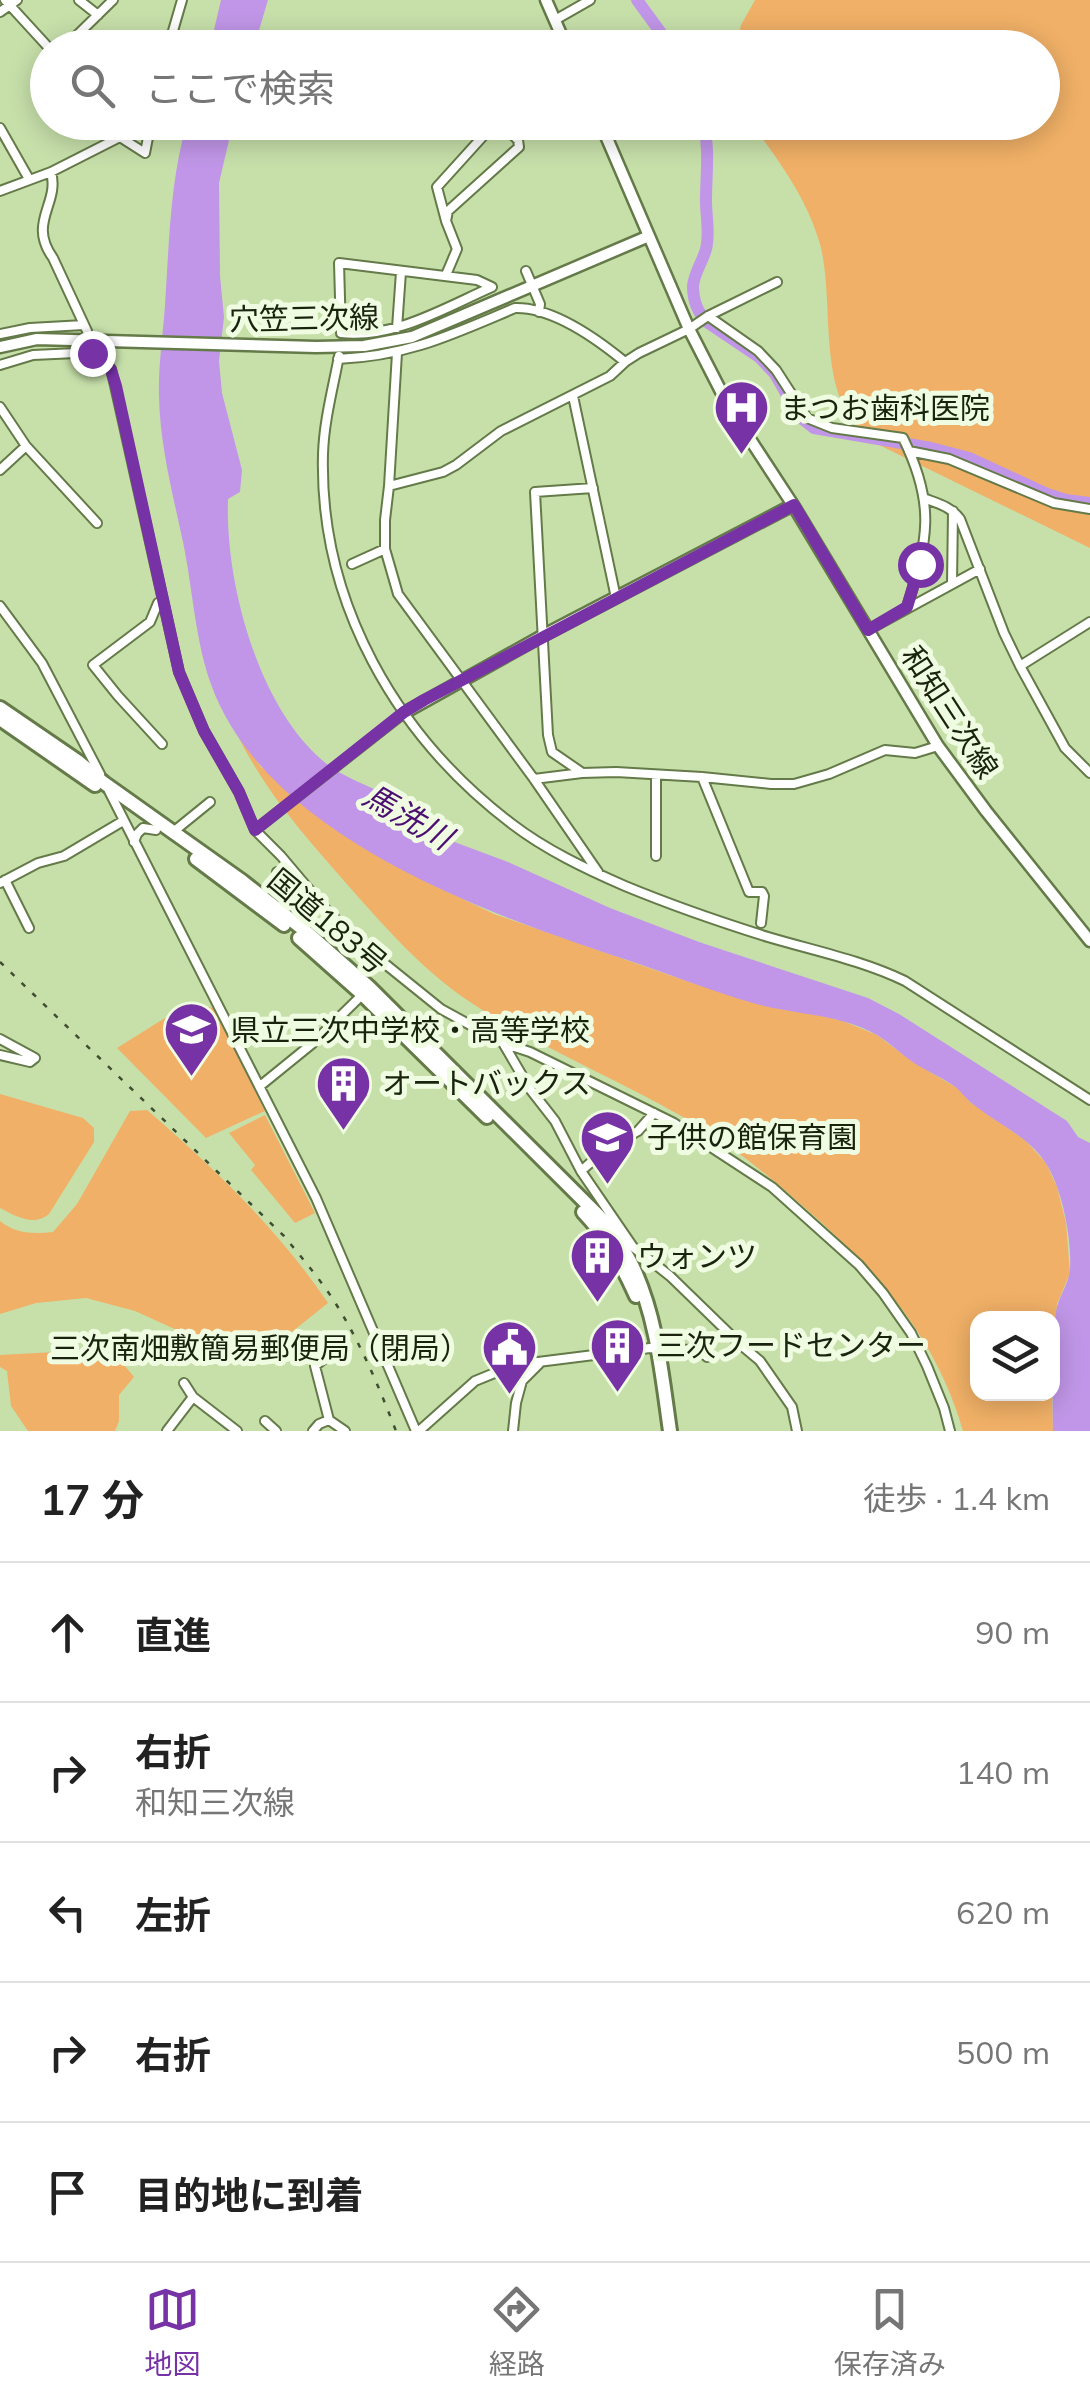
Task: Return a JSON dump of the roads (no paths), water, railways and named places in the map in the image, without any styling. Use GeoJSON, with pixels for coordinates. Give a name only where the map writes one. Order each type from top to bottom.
{"type":"FeatureCollection","features":[{"type":"Feature","properties":{"kind":"highway","name":"国道183号"},"geometry":{"type":"LineString","coordinates":[[0,708],[296,924],[607,1226],[654,1349],[670,1431]]}},
{"type":"Feature","properties":{"kind":"highway","name":"国道183号"},"geometry":{"type":"LineString","coordinates":[[0,719],[114,798],[366,991]]}},
{"type":"Feature","properties":{"kind":"highway","name":"国道183号"},"geometry":{"type":"LineString","coordinates":[[654,1349],[661,1431]]}},
{"type":"Feature","properties":{"kind":"main road"},"geometry":{"type":"LineString","coordinates":[[546,0],[559,30]]}},
{"type":"Feature","properties":{"kind":"main road","name":"和知三次線"},"geometry":{"type":"LineString","coordinates":[[608,140],[649,236],[700,322],[729,406],[794,505],[938,746],[1090,941]]}},
{"type":"Feature","properties":{"kind":"main road","name":"穴笠三次線"},"geometry":{"type":"LineString","coordinates":[[0,347],[37,339],[364,346],[412,337],[649,236]]}},
{"type":"Feature","properties":{"kind":"main road"},"geometry":{"type":"LineString","coordinates":[[400,716],[542,636],[794,505]]}},
{"type":"Feature","properties":{"kind":"street"},"geometry":{"type":"LineString","coordinates":[[79,0],[98,14]]}},
{"type":"Feature","properties":{"kind":"street"},"geometry":{"type":"LineString","coordinates":[[82,30],[113,0]]}},
{"type":"Feature","properties":{"kind":"street"},"geometry":{"type":"LineString","coordinates":[[173,30],[182,0]]}},
{"type":"Feature","properties":{"kind":"street"},"geometry":{"type":"LineString","coordinates":[[555,20],[590,0]]}},
{"type":"Feature","properties":{"kind":"street"},"geometry":{"type":"LineString","coordinates":[[0,12],[10,2],[34,30]]}},
{"type":"Feature","properties":{"kind":"street"},"geometry":{"type":"LineString","coordinates":[[0,128],[29,179]]}},
{"type":"Feature","properties":{"kind":"street"},"geometry":{"type":"LineString","coordinates":[[0,191],[51,172],[114,140]]}},
{"type":"Feature","properties":{"kind":"street"},"geometry":{"type":"LineString","coordinates":[[125,140],[145,153],[148,140]]}},
{"type":"Feature","properties":{"kind":"street"},"geometry":{"type":"LineString","coordinates":[[446,275],[457,249],[437,187],[480,140]]}},
{"type":"Feature","properties":{"kind":"street"},"geometry":{"type":"LineString","coordinates":[[446,220],[454,204],[519,147],[518,140]]}},
{"type":"Feature","properties":{"kind":"street"},"geometry":{"type":"LineString","coordinates":[[0,334],[30,328],[85,328],[46,248],[43,218],[54,183],[51,172]]}},
{"type":"Feature","properties":{"kind":"street"},"geometry":{"type":"LineString","coordinates":[[339,263],[401,272],[446,275],[492,286],[398,328],[340,334],[339,263]]}},
{"type":"Feature","properties":{"kind":"street"},"geometry":{"type":"LineString","coordinates":[[526,271],[534,285],[539,312]]}},
{"type":"Feature","properties":{"kind":"street"},"geometry":{"type":"LineString","coordinates":[[398,328],[401,272]]}},
{"type":"Feature","properties":{"kind":"street"},"geometry":{"type":"LineString","coordinates":[[390,486],[442,472],[501,432],[777,282]]}},
{"type":"Feature","properties":{"kind":"street"},"geometry":{"type":"LineString","coordinates":[[625,362],[588,334],[527,308],[514,308],[398,353],[339,358],[323,452],[330,533],[343,598],[368,657],[400,716],[474,794],[515,827],[568,859],[628,887],[766,936],[873,966],[932,998],[1090,1100]]}},
{"type":"Feature","properties":{"kind":"street"},"geometry":{"type":"LineString","coordinates":[[700,322],[758,351],[776,370],[807,418],[815,423],[902,438],[926,499],[926,531],[907,607]]}},
{"type":"Feature","properties":{"kind":"street"},"geometry":{"type":"LineString","coordinates":[[0,365],[33,355],[97,350],[111,370],[179,672],[204,731],[239,792],[255,830],[318,900],[379,959],[441,1009],[503,1043],[563,1067],[654,1113],[702,1139],[772,1188],[859,1265],[883,1293],[928,1366],[950,1431]]}},
{"type":"Feature","properties":{"kind":"street"},"geometry":{"type":"LineString","coordinates":[[398,353],[385,520],[386,549],[398,594],[599,874]]}},
{"type":"Feature","properties":{"kind":"street"},"geometry":{"type":"LineString","coordinates":[[572,396],[616,598]]}},
{"type":"Feature","properties":{"kind":"street"},"geometry":{"type":"LineString","coordinates":[[0,407],[26,446],[98,523]]}},
{"type":"Feature","properties":{"kind":"street"},"geometry":{"type":"LineString","coordinates":[[0,470],[26,446]]}},
{"type":"Feature","properties":{"kind":"street"},"geometry":{"type":"LineString","coordinates":[[908,450],[949,459],[1054,503],[1090,509]]}},
{"type":"Feature","properties":{"kind":"street"},"geometry":{"type":"LineString","coordinates":[[582,773],[552,752],[548,735],[535,492],[594,488]]}},
{"type":"Feature","properties":{"kind":"street"},"geometry":{"type":"LineString","coordinates":[[926,499],[953,510],[966,532],[1020,666],[1065,748],[1090,772]]}},
{"type":"Feature","properties":{"kind":"street"},"geometry":{"type":"LineString","coordinates":[[952,584],[953,510]]}},
{"type":"Feature","properties":{"kind":"street"},"geometry":{"type":"LineString","coordinates":[[352,564],[386,549]]}},
{"type":"Feature","properties":{"kind":"street"},"geometry":{"type":"LineString","coordinates":[[868,630],[980,569]]}},
{"type":"Feature","properties":{"kind":"street"},"geometry":{"type":"LineString","coordinates":[[158,603],[150,622],[93,665],[162,744]]}},
{"type":"Feature","properties":{"kind":"street"},"geometry":{"type":"LineString","coordinates":[[0,606],[42,663],[260,1086],[340,1249],[418,1431],[474,1381],[514,1365],[654,1349],[692,1350],[707,1358]]}},
{"type":"Feature","properties":{"kind":"street"},"geometry":{"type":"LineString","coordinates":[[1020,666],[1090,622]]}},
{"type":"Feature","properties":{"kind":"street"},"geometry":{"type":"LineString","coordinates":[[255,830],[400,716]]}},
{"type":"Feature","properties":{"kind":"street"},"geometry":{"type":"LineString","coordinates":[[534,779],[616,772],[794,784],[885,750],[916,753],[938,746]]}},
{"type":"Feature","properties":{"kind":"street"},"geometry":{"type":"LineString","coordinates":[[73,758],[86,749]]}},
{"type":"Feature","properties":{"kind":"street"},"geometry":{"type":"LineString","coordinates":[[656,775],[656,856]]}},
{"type":"Feature","properties":{"kind":"street"},"geometry":{"type":"LineString","coordinates":[[702,776],[749,892],[762,892],[764,896],[761,922]]}},
{"type":"Feature","properties":{"kind":"street"},"geometry":{"type":"LineString","coordinates":[[174,832],[210,802]]}},
{"type":"Feature","properties":{"kind":"street"},"geometry":{"type":"LineString","coordinates":[[29,928],[2,882],[38,863],[64,856],[123,820]]}},
{"type":"Feature","properties":{"kind":"street"},"geometry":{"type":"LineString","coordinates":[[134,843],[143,828],[156,830]]}},
{"type":"Feature","properties":{"kind":"street"},"geometry":{"type":"LineString","coordinates":[[277,872],[303,894],[318,900]]}},
{"type":"Feature","properties":{"kind":"street"},"geometry":{"type":"LineString","coordinates":[[260,1086],[313,1043],[366,991]]}},
{"type":"Feature","properties":{"kind":"street"},"geometry":{"type":"LineString","coordinates":[[0,1039],[35,1058],[30,1062],[0,1055]]}},
{"type":"Feature","properties":{"kind":"street"},"geometry":{"type":"LineString","coordinates":[[503,1043],[554,1121],[607,1226],[670,1276],[760,1361],[792,1407],[797,1431]]}},
{"type":"Feature","properties":{"kind":"street"},"geometry":{"type":"LineString","coordinates":[[1078,1091],[1088,1084]]}},
{"type":"Feature","properties":{"kind":"street"},"geometry":{"type":"LineString","coordinates":[[581,1171],[606,1149],[638,1132],[654,1113]]}},
{"type":"Feature","properties":{"kind":"street"},"geometry":{"type":"LineString","coordinates":[[330,1354],[315,1366],[329,1420],[345,1431]]}},
{"type":"Feature","properties":{"kind":"street"},"geometry":{"type":"LineString","coordinates":[[513,1431],[522,1382],[540,1363]]}},
{"type":"Feature","properties":{"kind":"street"},"geometry":{"type":"LineString","coordinates":[[184,1383],[194,1397],[237,1431]]}},
{"type":"Feature","properties":{"kind":"street"},"geometry":{"type":"LineString","coordinates":[[167,1431],[194,1397]]}},
{"type":"Feature","properties":{"kind":"street"},"geometry":{"type":"LineString","coordinates":[[214,1431],[223,1420]]}},
{"type":"Feature","properties":{"kind":"street"},"geometry":{"type":"LineString","coordinates":[[313,1431],[329,1420]]}},
{"type":"Feature","properties":{"kind":"street"},"geometry":{"type":"LineString","coordinates":[[265,1421],[276,1431]]}},
{"type":"Feature","properties":{"kind":"water"},"geometry":{"type":"Polygon","coordinates":[[[221,0],[268,0],[259,30],[214,30],[221,0]]]}},
{"type":"Feature","properties":{"kind":"water","name":"馬洗川"},"geometry":{"type":"Polygon","coordinates":[[[183,140],[229,140],[219,183],[224,317],[219,361],[222,393],[242,470],[240,492],[228,499],[232,566],[249,639],[279,707],[299,736],[329,766],[399,802],[428,822],[428,828],[449,840],[699,942],[868,998],[1067,1121],[1078,1137],[1090,1143],[1090,1431],[1053,1431],[1053,1401],[1060,1401],[1060,1311],[1056,1311],[1069,1275],[1069,1243],[1065,1214],[1051,1173],[1038,1153],[1021,1138],[954,1086],[862,1028],[724,994],[521,923],[394,866],[335,830],[283,788],[241,741],[212,687],[202,652],[164,452],[159,374],[171,213],[183,140]]]}},
{"type":"Feature","properties":{"kind":"waterway"},"geometry":{"type":"LineString","coordinates":[[637,0],[659,30]]}},
{"type":"Feature","properties":{"kind":"waterway"},"geometry":{"type":"LineString","coordinates":[[706,140],[708,237],[694,281],[695,301],[707,322],[759,357],[775,374],[799,416],[814,428],[969,458],[1047,494],[1090,503]]}},
{"type":"Feature","properties":{"kind":"railway"},"geometry":{"type":"LineString","coordinates":[[0,962],[284,1236],[345,1319],[396,1431]]}},
{"type":"Feature","properties":{"kind":"place","name":"まつお歯科医院"},"geometry":{"type":"Point","coordinates":[741,457]}},
{"type":"Feature","properties":{"kind":"place","name":"県立三次中学校・高等学校"},"geometry":{"type":"Point","coordinates":[191,1079]}},
{"type":"Feature","properties":{"kind":"place","name":"オートバックス"},"geometry":{"type":"Point","coordinates":[343,1132]}},
{"type":"Feature","properties":{"kind":"place","name":"子供の館保育園"},"geometry":{"type":"Point","coordinates":[608,1186]}},
{"type":"Feature","properties":{"kind":"place","name":"ウォンツ"},"geometry":{"type":"Point","coordinates":[598,1305]}},
{"type":"Feature","properties":{"kind":"place","name":"三次フードセンター"},"geometry":{"type":"Point","coordinates":[617,1394]}},
{"type":"Feature","properties":{"kind":"place","name":"三次南畑敷簡易郵便局（閉局）"},"geometry":{"type":"Point","coordinates":[509,1397]}}]}
